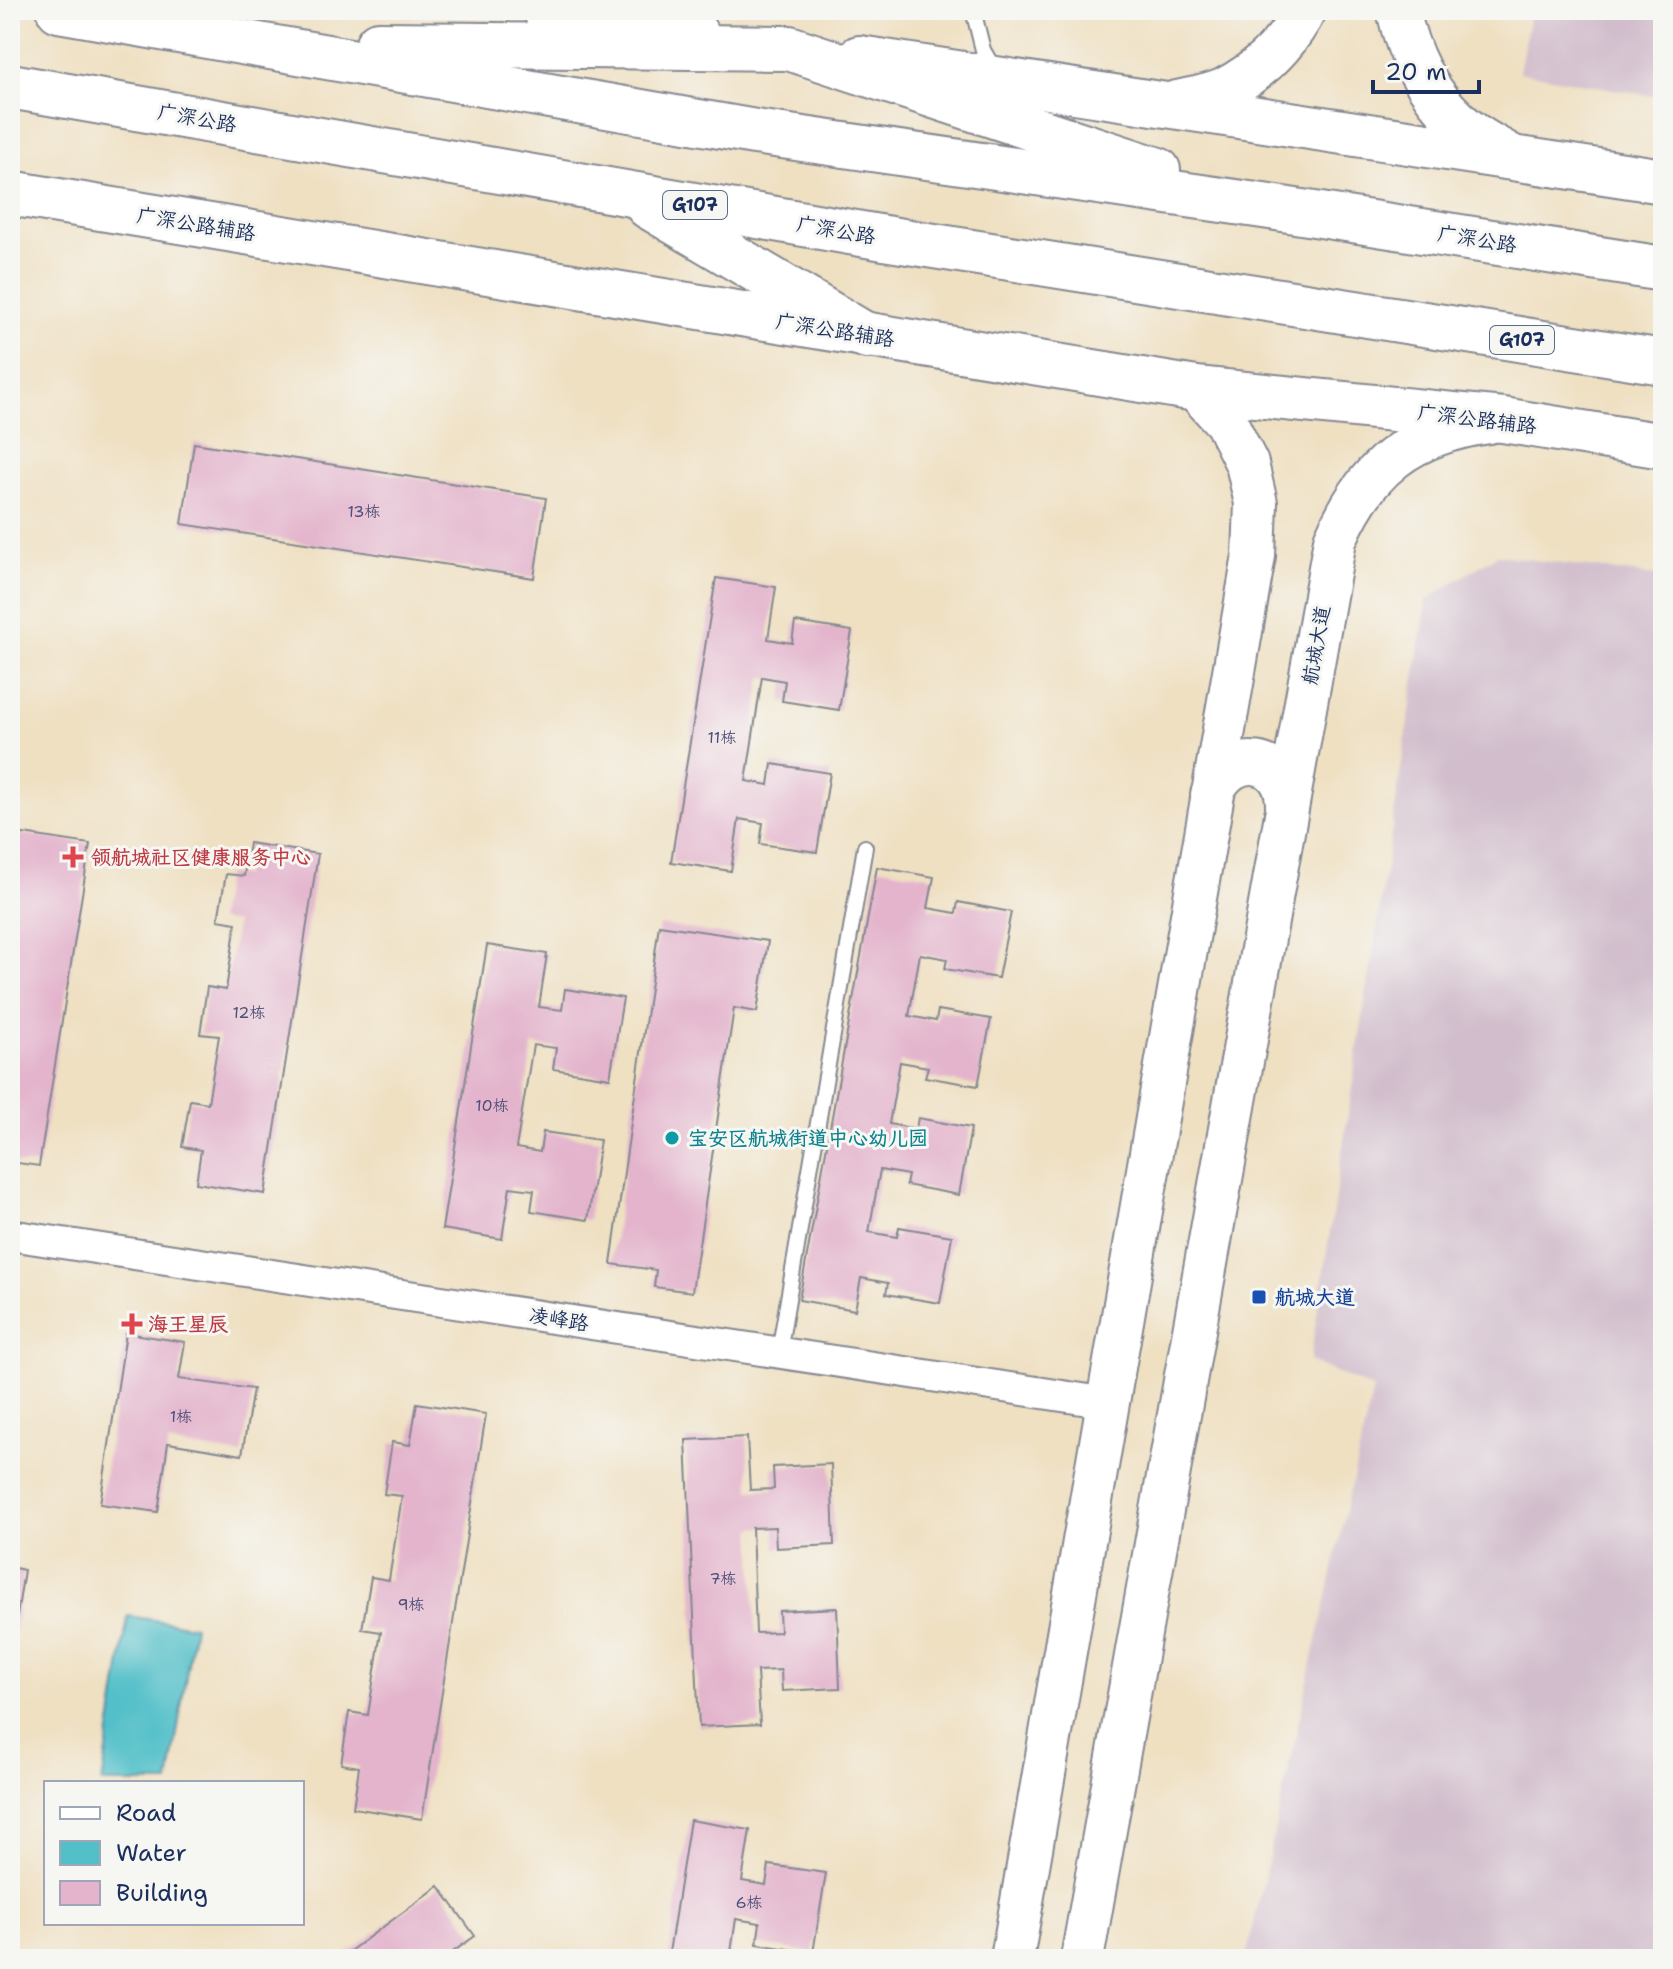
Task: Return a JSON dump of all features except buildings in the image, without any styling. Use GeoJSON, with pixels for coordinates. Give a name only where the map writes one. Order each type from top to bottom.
{"type":"FeatureCollection","features":[{"type":"Feature","properties":{"kind":"main road","name":"广深公路"},"geometry":{"type":"LineString","coordinates":[[59,10],[755,132],[1270,207],[1663,269]]}},
{"type":"Feature","properties":{"kind":"main road"},"geometry":{"type":"LineString","coordinates":[[545,10],[694,20],[789,48],[1270,207]]}},
{"type":"Feature","properties":{"kind":"main road"},"geometry":{"type":"LineString","coordinates":[[1170,104],[1223,90],[1264,64],[1293,33],[1305,10]]}},
{"type":"Feature","properties":{"kind":"main road"},"geometry":{"type":"LineString","coordinates":[[1398,10],[1406,45],[1427,87],[1460,124],[1511,156]]}},
{"type":"Feature","properties":{"kind":"main road"},"geometry":{"type":"LineString","coordinates":[[249,43],[789,48],[1663,181]]}},
{"type":"Feature","properties":{"kind":"main road","name":"广深公路"},"geometry":{"type":"LineString","coordinates":[[10,86],[890,239],[1663,362]]}},
{"type":"Feature","properties":{"kind":"main road","name":"广深公路辅路"},"geometry":{"type":"LineString","coordinates":[[10,193],[1196,389],[1503,420],[1663,446]]}},
{"type":"Feature","properties":{"kind":"main road"},"geometry":{"type":"LineString","coordinates":[[625,193],[867,336]]}},
{"type":"Feature","properties":{"kind":"main road"},"geometry":{"type":"LineString","coordinates":[[1012,1959],[1254,556],[1256,503],[1247,464],[1226,422],[1196,389]]}},
{"type":"Feature","properties":{"kind":"main road","name":"航城大道"},"geometry":{"type":"LineString","coordinates":[[1082,1959],[1335,540],[1349,508],[1371,478],[1400,453],[1430,436],[1459,426],[1503,420]]}},
{"type":"Feature","properties":{"kind":"main road"},"geometry":{"type":"LineString","coordinates":[[1212,795],[1216,784],[1233,767],[1256,763],[1267,766],[1284,783],[1288,794],[1287,806]]}},
{"type":"Feature","properties":{"kind":"street","name":"凌峰路"},"geometry":{"type":"LineString","coordinates":[[10,1235],[1108,1403]]}},
{"type":"Feature","properties":{"kind":"lane"},"geometry":{"type":"LineString","coordinates":[[973,10],[983,50],[999,79]]}},
{"type":"Feature","properties":{"kind":"lane"},"geometry":{"type":"LineString","coordinates":[[779,1352],[865,847]]}},
{"type":"Feature","properties":{"kind":"shaded area"},"geometry":{"type":"Polygon","coordinates":[[[1531,10],[1663,10],[1663,98],[1519,72],[1531,10]]]}},
{"type":"Feature","properties":{"kind":"shaded area"},"geometry":{"type":"Polygon","coordinates":[[[1497,555],[1663,577],[1663,1959],[1246,1959],[1373,1389],[1310,1361],[1427,600],[1497,555]]]}},
{"type":"Feature","properties":{"kind":"water"},"geometry":{"type":"Polygon","coordinates":[[[128,1616],[194,1626],[169,1781],[102,1781],[128,1616]]]}},
{"type":"Feature","properties":{"kind":"place","name":"领航城社区健康服务中心"},"geometry":{"type":"Point","coordinates":[73,857]}},
{"type":"Feature","properties":{"kind":"place","name":"宝安区航城街道中心幼儿园"},"geometry":{"type":"Point","coordinates":[672,1138]}},
{"type":"Feature","properties":{"kind":"place","name":"航城大道"},"geometry":{"type":"Point","coordinates":[1259,1297]}},
{"type":"Feature","properties":{"kind":"place","name":"海王星辰"},"geometry":{"type":"Point","coordinates":[132,1324]}}]}
